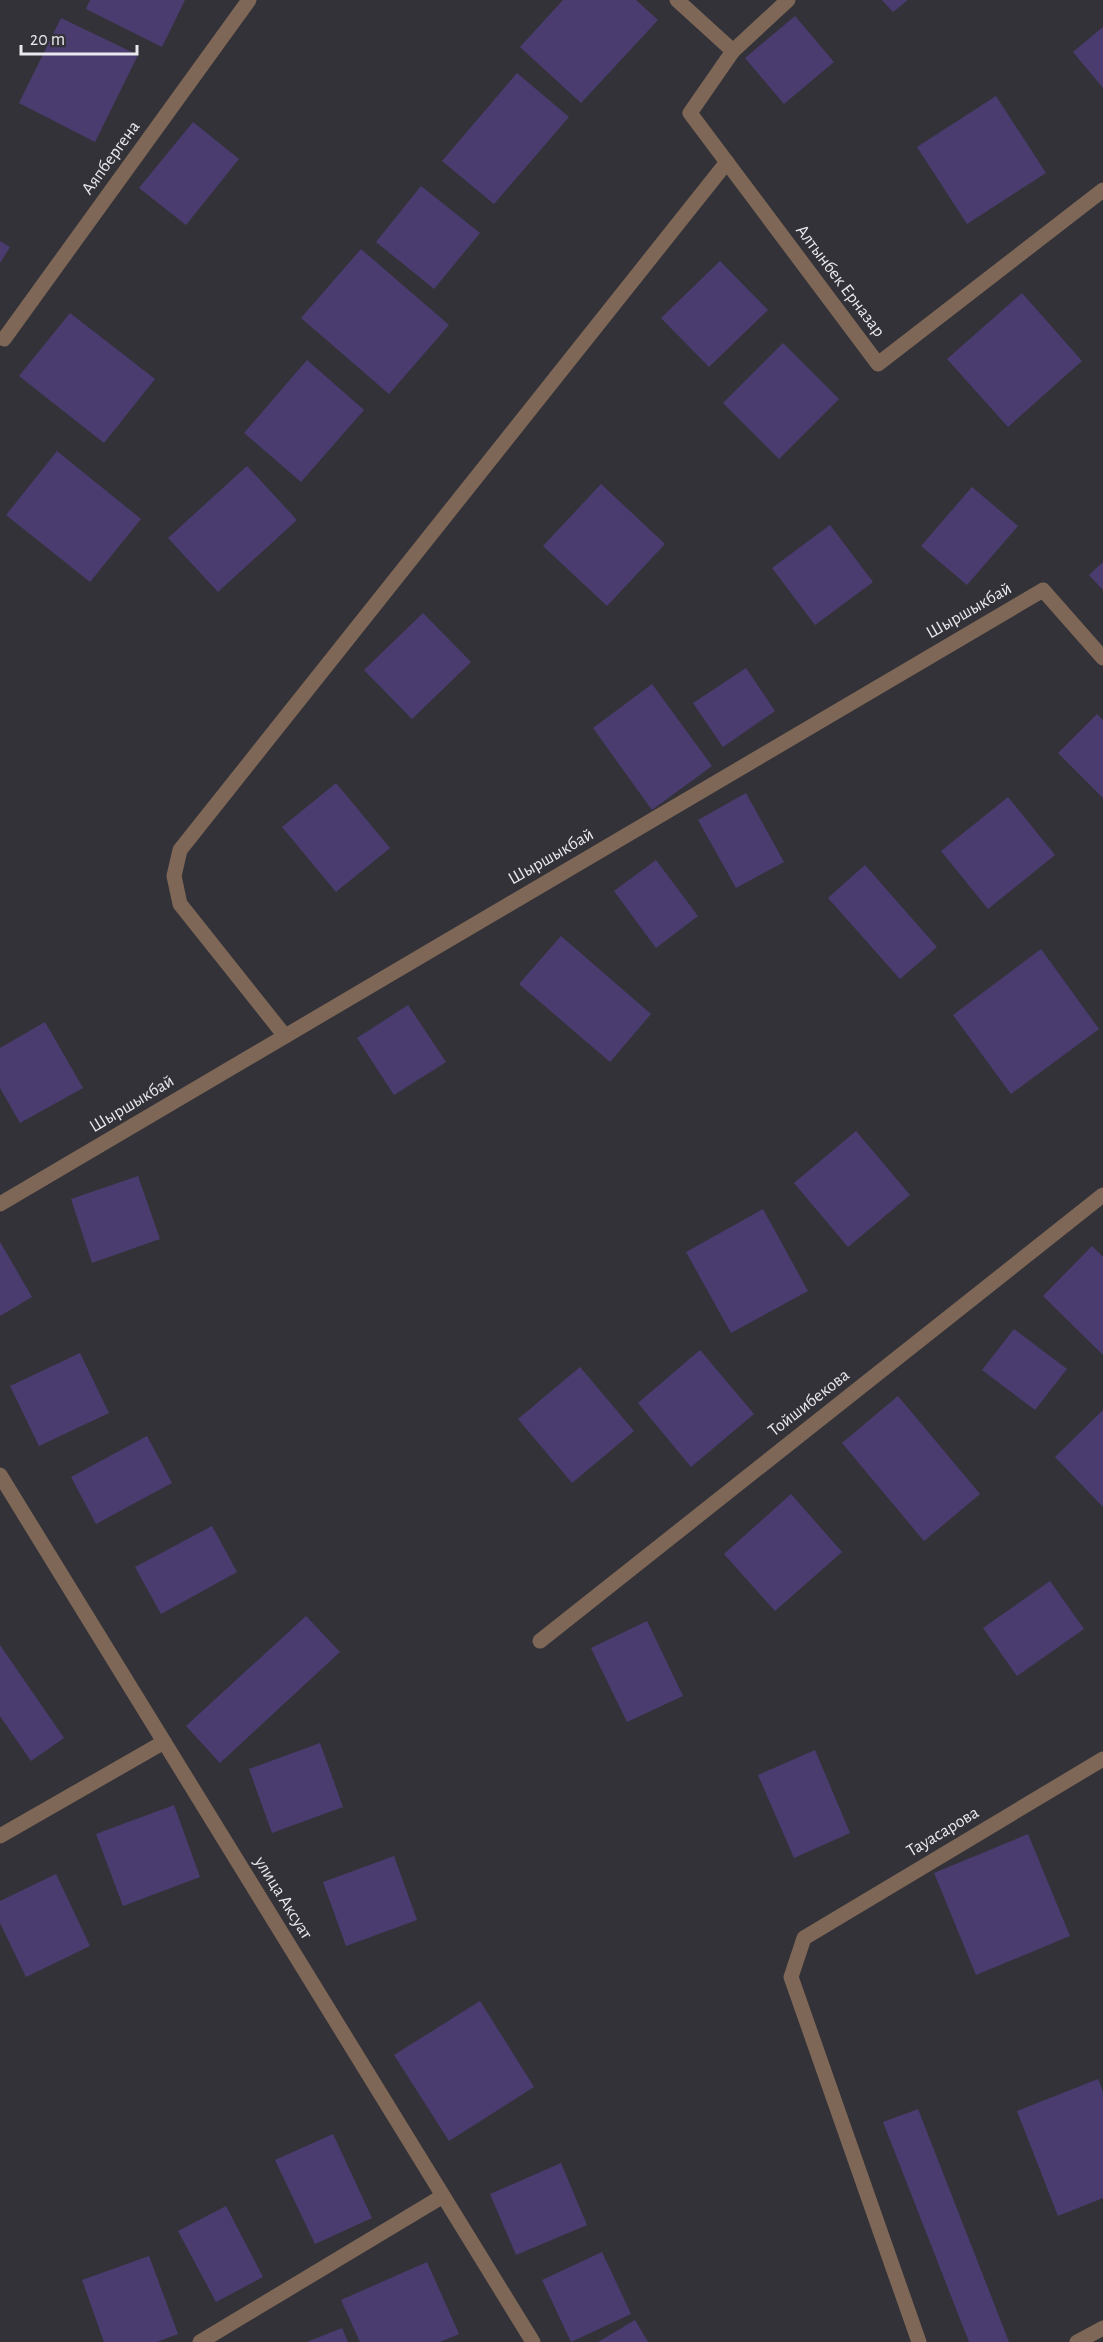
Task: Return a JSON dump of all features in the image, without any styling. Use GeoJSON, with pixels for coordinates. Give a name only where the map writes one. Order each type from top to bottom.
{"type":"FeatureCollection","features":[{"type":"Feature","properties":{"kind":"street","name":"Аяпбергена"},"geometry":{"type":"LineString","coordinates":[[4,339],[249,0]]}},
{"type":"Feature","properties":{"kind":"street"},"geometry":{"type":"LineString","coordinates":[[677,0],[733,51],[788,0]]}},
{"type":"Feature","properties":{"kind":"street","name":"Алтынбек Ерназар"},"geometry":{"type":"LineString","coordinates":[[733,51],[690,113],[878,364],[1103,190]]}},
{"type":"Feature","properties":{"kind":"street"},"geometry":{"type":"LineString","coordinates":[[285,1036],[180,904],[174,876],[180,850],[727,162]]}},
{"type":"Feature","properties":{"kind":"street","name":"Шыршыкбай"},"geometry":{"type":"LineString","coordinates":[[0,1204],[1043,590],[1103,658]]}},
{"type":"Feature","properties":{"kind":"street","name":"Тойшибекова"},"geometry":{"type":"LineString","coordinates":[[540,1641],[1103,1195]]}},
{"type":"Feature","properties":{"kind":"street","name":"улица Аксуат"},"geometry":{"type":"LineString","coordinates":[[0,1475],[533,2342]]}},
{"type":"Feature","properties":{"kind":"street"},"geometry":{"type":"LineString","coordinates":[[0,1836],[164,1742]]}},
{"type":"Feature","properties":{"kind":"street","name":"Тауасарова"},"geometry":{"type":"LineString","coordinates":[[919,2342],[791,1977],[804,1938],[1103,1759]]}},
{"type":"Feature","properties":{"kind":"street"},"geometry":{"type":"LineString","coordinates":[[200,2342],[443,2196]]}},
{"type":"Feature","properties":{"kind":"street"},"geometry":{"type":"LineString","coordinates":[[1077,2342],[1103,2328]]}},
{"type":"Feature","properties":{"kind":"building"},"geometry":{"type":"Polygon","coordinates":[[[90,0],[185,0],[162,47],[86,9],[90,0]]]}},
{"type":"Feature","properties":{"kind":"building"},"geometry":{"type":"Polygon","coordinates":[[[563,0],[636,0],[658,20],[581,103],[520,47],[563,0]]]}},
{"type":"Feature","properties":{"kind":"building"},"geometry":{"type":"Polygon","coordinates":[[[882,0],[908,0],[893,12],[882,0]]]}},
{"type":"Feature","properties":{"kind":"building"},"geometry":{"type":"Polygon","coordinates":[[[795,16],[834,62],[784,104],[745,58],[795,16]]]}},
{"type":"Feature","properties":{"kind":"building"},"geometry":{"type":"Polygon","coordinates":[[[61,18],[138,55],[95,142],[19,103],[61,18]]]}},
{"type":"Feature","properties":{"kind":"building"},"geometry":{"type":"Polygon","coordinates":[[[1103,27],[1103,88],[1073,52],[1103,27]]]}},
{"type":"Feature","properties":{"kind":"building"},"geometry":{"type":"Polygon","coordinates":[[[517,73],[569,117],[494,204],[442,161],[517,73]]]}},
{"type":"Feature","properties":{"kind":"building"},"geometry":{"type":"Polygon","coordinates":[[[996,96],[1046,173],[967,224],[917,147],[996,96]]]}},
{"type":"Feature","properties":{"kind":"building"},"geometry":{"type":"Polygon","coordinates":[[[193,122],[239,159],[186,225],[139,188],[193,122]]]}},
{"type":"Feature","properties":{"kind":"building"},"geometry":{"type":"Polygon","coordinates":[[[421,186],[480,233],[434,289],[376,242],[421,186]]]}},
{"type":"Feature","properties":{"kind":"building"},"geometry":{"type":"Polygon","coordinates":[[[0,241],[10,247],[0,263],[0,241]]]}},
{"type":"Feature","properties":{"kind":"building"},"geometry":{"type":"Polygon","coordinates":[[[361,249],[449,325],[389,394],[301,318],[361,249]]]}},
{"type":"Feature","properties":{"kind":"building"},"geometry":{"type":"Polygon","coordinates":[[[720,261],[768,310],[709,367],[661,318],[720,261]]]}},
{"type":"Feature","properties":{"kind":"building"},"geometry":{"type":"Polygon","coordinates":[[[1022,293],[1082,361],[1008,427],[947,359],[1022,293]]]}},
{"type":"Feature","properties":{"kind":"building"},"geometry":{"type":"Polygon","coordinates":[[[70,313],[155,379],[104,443],[19,376],[70,313]]]}},
{"type":"Feature","properties":{"kind":"building"},"geometry":{"type":"Polygon","coordinates":[[[783,343],[839,399],[779,459],[723,403],[783,343]]]}},
{"type":"Feature","properties":{"kind":"building"},"geometry":{"type":"Polygon","coordinates":[[[307,360],[364,410],[301,482],[244,433],[307,360]]]}},
{"type":"Feature","properties":{"kind":"building"},"geometry":{"type":"Polygon","coordinates":[[[57,451],[141,519],[90,582],[6,515],[57,451]]]}},
{"type":"Feature","properties":{"kind":"building"},"geometry":{"type":"Polygon","coordinates":[[[247,466],[297,520],[218,592],[168,538],[247,466]]]}},
{"type":"Feature","properties":{"kind":"building"},"geometry":{"type":"Polygon","coordinates":[[[601,484],[665,544],[607,606],[543,546],[601,484]]]}},
{"type":"Feature","properties":{"kind":"building"},"geometry":{"type":"Polygon","coordinates":[[[972,487],[1018,526],[967,585],[921,546],[972,487]]]}},
{"type":"Feature","properties":{"kind":"building"},"geometry":{"type":"Polygon","coordinates":[[[830,525],[873,582],[815,625],[772,568],[830,525]]]}},
{"type":"Feature","properties":{"kind":"building"},"geometry":{"type":"Polygon","coordinates":[[[1103,562],[1103,590],[1089,575],[1103,562]]]}},
{"type":"Feature","properties":{"kind":"building"},"geometry":{"type":"Polygon","coordinates":[[[423,613],[471,662],[412,719],[364,670],[423,613]]]}},
{"type":"Feature","properties":{"kind":"building"},"geometry":{"type":"Polygon","coordinates":[[[746,668],[775,711],[723,747],[693,703],[746,668]]]}},
{"type":"Feature","properties":{"kind":"building"},"geometry":{"type":"Polygon","coordinates":[[[652,684],[712,766],[652,810],[593,728],[652,684]]]}},
{"type":"Feature","properties":{"kind":"building"},"geometry":{"type":"Polygon","coordinates":[[[1097,714],[1103,720],[1103,798],[1058,753],[1097,714]]]}},
{"type":"Feature","properties":{"kind":"building"},"geometry":{"type":"Polygon","coordinates":[[[336,783],[390,848],[336,892],[282,827],[336,783]]]}},
{"type":"Feature","properties":{"kind":"building"},"geometry":{"type":"Polygon","coordinates":[[[746,793],[784,862],[736,888],[698,820],[746,793]]]}},
{"type":"Feature","properties":{"kind":"building"},"geometry":{"type":"Polygon","coordinates":[[[1008,797],[1055,855],[988,909],[941,851],[1008,797]]]}},
{"type":"Feature","properties":{"kind":"building"},"geometry":{"type":"Polygon","coordinates":[[[656,860],[698,916],[656,948],[614,891],[656,860]]]}},
{"type":"Feature","properties":{"kind":"building"},"geometry":{"type":"Polygon","coordinates":[[[865,865],[937,947],[900,979],[828,898],[865,865]]]}},
{"type":"Feature","properties":{"kind":"building"},"geometry":{"type":"Polygon","coordinates":[[[561,936],[651,1014],[610,1062],[519,984],[561,936]]]}},
{"type":"Feature","properties":{"kind":"building"},"geometry":{"type":"Polygon","coordinates":[[[1041,949],[1099,1029],[1011,1094],[953,1015],[1041,949]]]}},
{"type":"Feature","properties":{"kind":"building"},"geometry":{"type":"Polygon","coordinates":[[[408,1005],[446,1062],[394,1095],[357,1038],[408,1005]]]}},
{"type":"Feature","properties":{"kind":"building"},"geometry":{"type":"Polygon","coordinates":[[[45,1022],[83,1088],[20,1123],[0,1088],[0,1048],[45,1022]]]}},
{"type":"Feature","properties":{"kind":"building"},"geometry":{"type":"Polygon","coordinates":[[[856,1131],[910,1195],[848,1247],[794,1183],[856,1131]]]}},
{"type":"Feature","properties":{"kind":"building"},"geometry":{"type":"Polygon","coordinates":[[[138,1176],[160,1239],[92,1263],[71,1199],[138,1176]]]}},
{"type":"Feature","properties":{"kind":"building"},"geometry":{"type":"Polygon","coordinates":[[[763,1209],[808,1291],[731,1333],[686,1252],[763,1209]]]}},
{"type":"Feature","properties":{"kind":"building"},"geometry":{"type":"Polygon","coordinates":[[[0,1242],[32,1297],[0,1316],[0,1242]]]}},
{"type":"Feature","properties":{"kind":"building"},"geometry":{"type":"Polygon","coordinates":[[[1092,1246],[1103,1257],[1103,1355],[1043,1296],[1092,1246]]]}},
{"type":"Feature","properties":{"kind":"building"},"geometry":{"type":"Polygon","coordinates":[[[1014,1329],[1067,1369],[1035,1410],[982,1370],[1014,1329]]]}},
{"type":"Feature","properties":{"kind":"building"},"geometry":{"type":"Polygon","coordinates":[[[700,1350],[754,1414],[691,1467],[638,1403],[700,1350]]]}},
{"type":"Feature","properties":{"kind":"building"},"geometry":{"type":"Polygon","coordinates":[[[80,1353],[109,1413],[39,1446],[10,1386],[80,1353]]]}},
{"type":"Feature","properties":{"kind":"building"},"geometry":{"type":"Polygon","coordinates":[[[580,1367],[634,1431],[572,1483],[518,1419],[580,1367]]]}},
{"type":"Feature","properties":{"kind":"building"},"geometry":{"type":"Polygon","coordinates":[[[898,1396],[980,1494],[924,1541],[842,1443],[898,1396]]]}},
{"type":"Feature","properties":{"kind":"building"},"geometry":{"type":"Polygon","coordinates":[[[1103,1410],[1103,1507],[1055,1457],[1103,1410]]]}},
{"type":"Feature","properties":{"kind":"building"},"geometry":{"type":"Polygon","coordinates":[[[147,1436],[172,1483],[96,1524],[71,1477],[147,1436]]]}},
{"type":"Feature","properties":{"kind":"building"},"geometry":{"type":"Polygon","coordinates":[[[791,1494],[842,1552],[775,1611],[724,1554],[791,1494]]]}},
{"type":"Feature","properties":{"kind":"building"},"geometry":{"type":"Polygon","coordinates":[[[212,1526],[237,1572],[161,1614],[135,1567],[212,1526]]]}},
{"type":"Feature","properties":{"kind":"building"},"geometry":{"type":"Polygon","coordinates":[[[1050,1581],[1084,1629],[1017,1676],[983,1628],[1050,1581]]]}},
{"type":"Feature","properties":{"kind":"building"},"geometry":{"type":"Polygon","coordinates":[[[306,1616],[340,1652],[220,1763],[186,1726],[306,1616]]]}},
{"type":"Feature","properties":{"kind":"building"},"geometry":{"type":"Polygon","coordinates":[[[647,1621],[683,1696],[627,1722],[591,1648],[647,1621]]]}},
{"type":"Feature","properties":{"kind":"building"},"geometry":{"type":"Polygon","coordinates":[[[0,1645],[64,1738],[31,1761],[0,1716],[0,1645]]]}},
{"type":"Feature","properties":{"kind":"building"},"geometry":{"type":"Polygon","coordinates":[[[320,1743],[343,1807],[272,1833],[249,1769],[320,1743]]]}},
{"type":"Feature","properties":{"kind":"building"},"geometry":{"type":"Polygon","coordinates":[[[815,1750],[850,1833],[794,1858],[758,1775],[815,1750]]]}},
{"type":"Feature","properties":{"kind":"building"},"geometry":{"type":"Polygon","coordinates":[[[174,1805],[200,1877],[123,1906],[96,1834],[174,1805]]]}},
{"type":"Feature","properties":{"kind":"building"},"geometry":{"type":"Polygon","coordinates":[[[1028,1834],[1070,1936],[976,1975],[934,1873],[1028,1834]]]}},
{"type":"Feature","properties":{"kind":"building"},"geometry":{"type":"Polygon","coordinates":[[[394,1856],[417,1920],[346,1946],[323,1882],[394,1856]]]}},
{"type":"Feature","properties":{"kind":"building"},"geometry":{"type":"Polygon","coordinates":[[[56,1874],[90,1946],[26,1977],[0,1923],[0,1901],[56,1874]]]}},
{"type":"Feature","properties":{"kind":"building"},"geometry":{"type":"Polygon","coordinates":[[[480,2001],[534,2087],[449,2141],[394,2055],[480,2001]]]}},
{"type":"Feature","properties":{"kind":"building"},"geometry":{"type":"Polygon","coordinates":[[[1098,2079],[1103,2092],[1103,2198],[1058,2216],[1017,2111],[1098,2079]]]}},
{"type":"Feature","properties":{"kind":"building"},"geometry":{"type":"Polygon","coordinates":[[[918,2109],[1009,2342],[969,2342],[883,2122],[918,2109]]]}},
{"type":"Feature","properties":{"kind":"building"},"geometry":{"type":"Polygon","coordinates":[[[333,2134],[372,2218],[315,2244],[275,2160],[333,2134]]]}},
{"type":"Feature","properties":{"kind":"building"},"geometry":{"type":"Polygon","coordinates":[[[561,2163],[587,2225],[516,2255],[490,2194],[561,2163]]]}},
{"type":"Feature","properties":{"kind":"building"},"geometry":{"type":"Polygon","coordinates":[[[226,2206],[263,2277],[216,2302],[178,2231],[226,2206]]]}},
{"type":"Feature","properties":{"kind":"building"},"geometry":{"type":"Polygon","coordinates":[[[602,2252],[631,2314],[571,2342],[542,2280],[602,2252]]]}},
{"type":"Feature","properties":{"kind":"building"},"geometry":{"type":"Polygon","coordinates":[[[149,2256],[178,2334],[157,2342],[104,2342],[82,2280],[149,2256]]]}},
{"type":"Feature","properties":{"kind":"building"},"geometry":{"type":"Polygon","coordinates":[[[427,2262],[459,2334],[440,2342],[360,2342],[341,2300],[427,2262]]]}},
{"type":"Feature","properties":{"kind":"building"},"geometry":{"type":"Polygon","coordinates":[[[635,2320],[648,2342],[598,2342],[635,2320]]]}},
{"type":"Feature","properties":{"kind":"building"},"geometry":{"type":"Polygon","coordinates":[[[342,2328],[348,2342],[307,2342],[342,2328]]]}}]}
